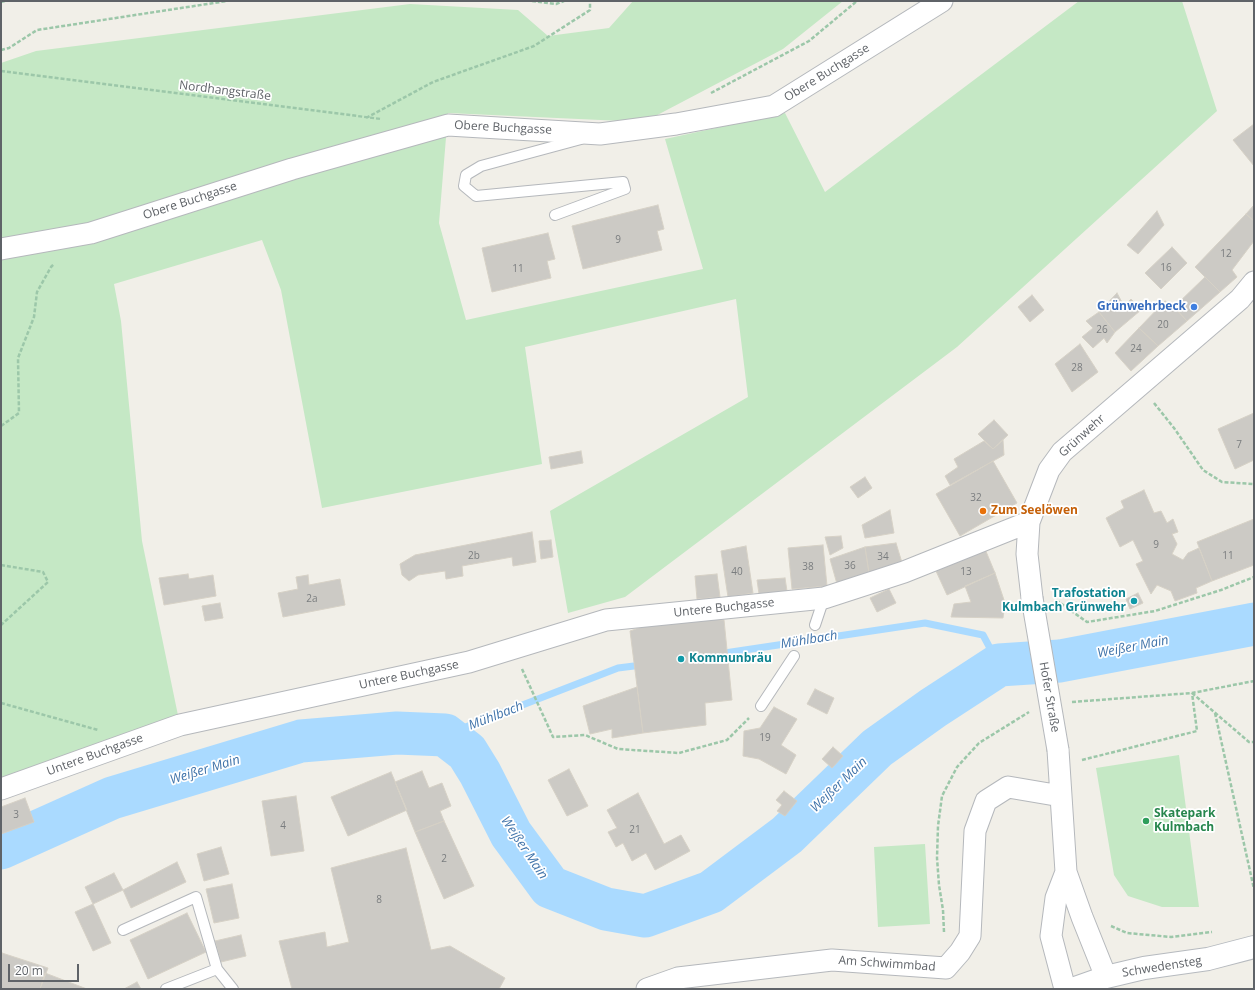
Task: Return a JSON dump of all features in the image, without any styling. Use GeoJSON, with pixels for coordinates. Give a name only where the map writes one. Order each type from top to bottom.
{"type":"FeatureCollection","features":[{"type":"Feature","properties":{"kind":"street","name":"Obere Buchgasse"},"geometry":{"type":"LineString","coordinates":[[1,249],[91,233],[292,169],[448,125],[600,134],[676,124],[774,106],[942,1]]}},
{"type":"Feature","properties":{"kind":"street","name":"Grünwehr"},"geometry":{"type":"LineString","coordinates":[[1029,522],[1049,470],[1062,452],[1240,299],[1254,282]]}},
{"type":"Feature","properties":{"kind":"street","name":"Hofer Straße"},"geometry":{"type":"LineString","coordinates":[[1029,522],[1027,554],[1058,750],[1066,872],[1106,977]]}},
{"type":"Feature","properties":{"kind":"street"},"geometry":{"type":"LineString","coordinates":[[824,598],[904,572],[1029,522]]}},
{"type":"Feature","properties":{"kind":"street","name":"Untere Buchgasse"},"geometry":{"type":"LineString","coordinates":[[1,789],[180,725],[469,662],[606,620],[824,598]]}},
{"type":"Feature","properties":{"kind":"street","name":"Am Schwimmbad"},"geometry":{"type":"LineString","coordinates":[[647,989],[678,978],[832,960],[946,968],[960,952],[970,936],[975,832],[986,801],[1008,787],[1060,796]]}},
{"type":"Feature","properties":{"kind":"street","name":"Hofer Straße"},"geometry":{"type":"LineString","coordinates":[[1065,989],[1051,936],[1056,898],[1066,872]]}},
{"type":"Feature","properties":{"kind":"street","name":"Schwedensteg"},"geometry":{"type":"LineString","coordinates":[[1072,989],[1106,977],[1144,968],[1208,959],[1254,947]]}},
{"type":"Feature","properties":{"kind":"lane"},"geometry":{"type":"LineString","coordinates":[[555,215],[625,189],[623,182],[476,196],[464,186],[466,175],[481,166],[600,134]]}},
{"type":"Feature","properties":{"kind":"lane"},"geometry":{"type":"LineString","coordinates":[[814,625],[824,598]]}},
{"type":"Feature","properties":{"kind":"lane"},"geometry":{"type":"LineString","coordinates":[[761,706],[794,656]]}},
{"type":"Feature","properties":{"kind":"lane"},"geometry":{"type":"LineString","coordinates":[[123,930],[196,897],[217,969],[233,989]]}},
{"type":"Feature","properties":{"kind":"lane"},"geometry":{"type":"LineString","coordinates":[[166,989],[217,969]]}},
{"type":"Feature","properties":{"kind":"path"},"geometry":{"type":"LineString","coordinates":[[1,50],[9,48],[37,30],[227,1]]}},
{"type":"Feature","properties":{"kind":"path"},"geometry":{"type":"LineString","coordinates":[[532,1],[556,4],[564,1]]}},
{"type":"Feature","properties":{"kind":"path"},"geometry":{"type":"LineString","coordinates":[[366,118],[433,82],[534,46],[590,10],[590,1]]}},
{"type":"Feature","properties":{"kind":"path"},"geometry":{"type":"LineString","coordinates":[[707,95],[809,41],[857,1]]}},
{"type":"Feature","properties":{"kind":"path","name":"Nordhangstraße"},"geometry":{"type":"LineString","coordinates":[[1,71],[388,120]]}},
{"type":"Feature","properties":{"kind":"path"},"geometry":{"type":"LineString","coordinates":[[1,426],[19,413],[18,358],[34,317],[37,292],[51,267],[56,263]]}},
{"type":"Feature","properties":{"kind":"path"},"geometry":{"type":"LineString","coordinates":[[1140,386],[1174,428],[1204,470],[1222,482],[1254,484]]}},
{"type":"Feature","properties":{"kind":"path"},"geometry":{"type":"LineString","coordinates":[[1,565],[43,572],[48,582],[1,625]]}},
{"type":"Feature","properties":{"kind":"path"},"geometry":{"type":"LineString","coordinates":[[1032,590],[1087,622],[1155,611],[1220,590],[1254,577]]}},
{"type":"Feature","properties":{"kind":"path"},"geometry":{"type":"LineString","coordinates":[[1148,696],[1192,693],[1254,681]]}},
{"type":"Feature","properties":{"kind":"path"},"geometry":{"type":"LineString","coordinates":[[533,693],[553,737],[585,735],[618,749],[679,753],[727,740],[761,706]]}},
{"type":"Feature","properties":{"kind":"path"},"geometry":{"type":"LineString","coordinates":[[1192,693],[1249,742],[1254,742]]}},
{"type":"Feature","properties":{"kind":"path"},"geometry":{"type":"LineString","coordinates":[[1075,762],[1197,731],[1192,693]]}},
{"type":"Feature","properties":{"kind":"path"},"geometry":{"type":"LineString","coordinates":[[1,703],[99,730]]}},
{"type":"Feature","properties":{"kind":"path"},"geometry":{"type":"LineString","coordinates":[[1215,713],[1254,889]]}},
{"type":"Feature","properties":{"kind":"path"},"geometry":{"type":"LineString","coordinates":[[1108,924],[1127,933],[1171,937],[1213,932]]}},
{"type":"Feature","properties":{"kind":"green space"},"geometry":{"type":"Polygon","coordinates":[[[633,1],[843,1],[783,49],[644,122],[448,113],[439,223],[466,320],[703,269],[665,139],[785,113],[825,192],[1079,1],[1182,1],[1217,111],[957,347],[625,597],[568,613],[550,511],[748,397],[736,299],[525,347],[542,464],[322,508],[281,290],[262,240],[114,284],[121,321],[142,541],[180,725],[1,789],[1,63],[36,51],[410,4],[518,10],[548,36],[609,28],[633,1]]]}},
{"type":"Feature","properties":{"kind":"green space","name":"Skatepark Kulmbach"},"geometry":{"type":"Polygon","coordinates":[[[1179,755],[1199,907],[1162,907],[1128,896],[1114,875],[1096,768],[1179,755]]]}},
{"type":"Feature","properties":{"kind":"green space"},"geometry":{"type":"Polygon","coordinates":[[[925,844],[930,924],[878,927],[874,847],[925,844]]]}},
{"type":"Feature","properties":{"kind":"building"},"geometry":{"type":"Polygon","coordinates":[[[1254,124],[1254,166],[1233,140],[1254,124]]]}},
{"type":"Feature","properties":{"kind":"building"},"geometry":{"type":"Polygon","coordinates":[[[658,205],[664,229],[657,231],[662,250],[583,269],[572,226],[658,205]]]}},
{"type":"Feature","properties":{"kind":"building"},"geometry":{"type":"Polygon","coordinates":[[[1254,205],[1254,221],[1246,214],[1254,205]]]}},
{"type":"Feature","properties":{"kind":"building"},"geometry":{"type":"Polygon","coordinates":[[[1157,211],[1164,225],[1138,254],[1127,245],[1157,211]]]}},
{"type":"Feature","properties":{"kind":"building"},"geometry":{"type":"Polygon","coordinates":[[[1246,214],[1254,221],[1254,241],[1232,270],[1237,277],[1220,292],[1195,267],[1246,214]]]}},
{"type":"Feature","properties":{"kind":"building"},"geometry":{"type":"Polygon","coordinates":[[[548,233],[555,259],[547,261],[551,278],[492,292],[482,248],[548,233]]]}},
{"type":"Feature","properties":{"kind":"building"},"geometry":{"type":"Polygon","coordinates":[[[1172,247],[1187,263],[1161,289],[1145,273],[1172,247]]]}},
{"type":"Feature","properties":{"kind":"building"},"geometry":{"type":"Polygon","coordinates":[[[1205,277],[1220,292],[1187,321],[1174,307],[1205,277]]]}},
{"type":"Feature","properties":{"kind":"building"},"geometry":{"type":"Polygon","coordinates":[[[1117,293],[1124,306],[1131,299],[1141,310],[1115,332],[1099,312],[1117,293]]]}},
{"type":"Feature","properties":{"kind":"building"},"geometry":{"type":"Polygon","coordinates":[[[1032,295],[1044,310],[1030,322],[1018,307],[1032,295]]]}},
{"type":"Feature","properties":{"kind":"building"},"geometry":{"type":"Polygon","coordinates":[[[1165,301],[1174,307],[1187,321],[1158,346],[1139,328],[1165,301]]]}},
{"type":"Feature","properties":{"kind":"building"},"geometry":{"type":"Polygon","coordinates":[[[1099,312],[1115,332],[1107,343],[1104,338],[1093,348],[1082,337],[1093,328],[1086,321],[1099,312]]]}},
{"type":"Feature","properties":{"kind":"building"},"geometry":{"type":"Polygon","coordinates":[[[1139,328],[1158,346],[1131,371],[1115,353],[1139,328]]]}},
{"type":"Feature","properties":{"kind":"building"},"geometry":{"type":"Polygon","coordinates":[[[1080,344],[1098,372],[1072,392],[1055,364],[1080,344]]]}},
{"type":"Feature","properties":{"kind":"building"},"geometry":{"type":"Polygon","coordinates":[[[1254,413],[1254,460],[1235,469],[1218,429],[1254,413]]]}},
{"type":"Feature","properties":{"kind":"building"},"geometry":{"type":"Polygon","coordinates":[[[994,420],[1008,435],[993,449],[978,434],[994,420]]]}},
{"type":"Feature","properties":{"kind":"building"},"geometry":{"type":"Polygon","coordinates":[[[1003,440],[1004,455],[950,485],[945,476],[958,467],[954,459],[984,441],[993,449],[1003,440]]]}},
{"type":"Feature","properties":{"kind":"building"},"geometry":{"type":"Polygon","coordinates":[[[581,451],[583,463],[551,469],[549,457],[581,451]]]}},
{"type":"Feature","properties":{"kind":"building"},"geometry":{"type":"Polygon","coordinates":[[[993,461],[1017,503],[960,536],[936,494],[993,461]]]}},
{"type":"Feature","properties":{"kind":"building"},"geometry":{"type":"Polygon","coordinates":[[[865,477],[872,488],[858,498],[850,487],[865,477]]]}},
{"type":"Feature","properties":{"kind":"building"},"geometry":{"type":"Polygon","coordinates":[[[1144,490],[1154,513],[1161,511],[1167,523],[1173,519],[1178,532],[1172,534],[1177,544],[1172,554],[1183,560],[1188,553],[1199,548],[1212,581],[1196,588],[1197,593],[1175,601],[1171,591],[1157,585],[1151,594],[1136,564],[1143,561],[1133,540],[1120,547],[1106,518],[1124,508],[1121,501],[1144,490]]]}},
{"type":"Feature","properties":{"kind":"building"},"geometry":{"type":"Polygon","coordinates":[[[890,510],[894,533],[865,538],[862,525],[890,510]]]}},
{"type":"Feature","properties":{"kind":"building"},"geometry":{"type":"Polygon","coordinates":[[[1254,519],[1254,565],[1212,581],[1197,542],[1254,519]]]}},
{"type":"Feature","properties":{"kind":"building"},"geometry":{"type":"Polygon","coordinates":[[[532,532],[536,562],[513,566],[512,557],[462,566],[463,576],[446,579],[445,571],[418,575],[409,581],[402,575],[400,564],[415,555],[532,532]]]}},
{"type":"Feature","properties":{"kind":"building"},"geometry":{"type":"Polygon","coordinates":[[[841,536],[843,548],[830,555],[825,537],[841,536]]]}},
{"type":"Feature","properties":{"kind":"building"},"geometry":{"type":"Polygon","coordinates":[[[551,540],[553,557],[541,559],[539,541],[551,540]]]}},
{"type":"Feature","properties":{"kind":"building"},"geometry":{"type":"Polygon","coordinates":[[[896,543],[903,566],[869,573],[865,547],[896,543]]]}},
{"type":"Feature","properties":{"kind":"building"},"geometry":{"type":"Polygon","coordinates":[[[823,545],[827,586],[792,589],[788,548],[823,545]]]}},
{"type":"Feature","properties":{"kind":"building"},"geometry":{"type":"Polygon","coordinates":[[[746,546],[753,593],[728,597],[721,551],[746,546]]]}},
{"type":"Feature","properties":{"kind":"building"},"geometry":{"type":"Polygon","coordinates":[[[865,547],[869,573],[837,584],[830,559],[865,547]]]}},
{"type":"Feature","properties":{"kind":"building"},"geometry":{"type":"Polygon","coordinates":[[[985,549],[995,573],[947,595],[936,571],[985,549]]]}},
{"type":"Feature","properties":{"kind":"building"},"geometry":{"type":"Polygon","coordinates":[[[995,573],[1005,603],[1003,618],[951,617],[954,604],[971,602],[965,586],[995,573]]]}},
{"type":"Feature","properties":{"kind":"building"},"geometry":{"type":"Polygon","coordinates":[[[188,574],[189,579],[213,575],[216,596],[164,605],[159,578],[188,574]]]}},
{"type":"Feature","properties":{"kind":"building"},"geometry":{"type":"Polygon","coordinates":[[[717,574],[720,597],[697,599],[695,576],[717,574]]]}},
{"type":"Feature","properties":{"kind":"building"},"geometry":{"type":"Polygon","coordinates":[[[308,575],[309,585],[340,579],[345,605],[283,617],[278,593],[298,589],[296,577],[308,575]]]}},
{"type":"Feature","properties":{"kind":"building"},"geometry":{"type":"Polygon","coordinates":[[[785,578],[787,591],[759,594],[757,580],[785,578]]]}},
{"type":"Feature","properties":{"kind":"building"},"geometry":{"type":"Polygon","coordinates":[[[889,589],[896,603],[877,612],[870,598],[889,589]]]}},
{"type":"Feature","properties":{"kind":"building","name":"Trafostation Kulmbach Grünwehr"},"geometry":{"type":"Polygon","coordinates":[[[1138,593],[1143,603],[1130,609],[1126,599],[1138,593]]]}},
{"type":"Feature","properties":{"kind":"building"},"geometry":{"type":"Polygon","coordinates":[[[220,603],[223,618],[205,621],[202,606],[220,603]]]}},
{"type":"Feature","properties":{"kind":"building","name":"Kommunbräu"},"geometry":{"type":"Polygon","coordinates":[[[668,618],[724,620],[732,700],[705,703],[706,725],[643,733],[630,631],[668,618]]]}},
{"type":"Feature","properties":{"kind":"building"},"geometry":{"type":"Polygon","coordinates":[[[637,687],[643,733],[612,738],[612,729],[590,734],[583,706],[637,687]]]}},
{"type":"Feature","properties":{"kind":"building"},"geometry":{"type":"Polygon","coordinates":[[[815,689],[834,698],[827,714],[807,704],[815,689]]]}},
{"type":"Feature","properties":{"kind":"building"},"geometry":{"type":"Polygon","coordinates":[[[774,707],[797,719],[781,745],[796,755],[786,774],[759,759],[743,756],[744,731],[760,728],[774,707]]]}},
{"type":"Feature","properties":{"kind":"building"},"geometry":{"type":"Polygon","coordinates":[[[833,747],[843,756],[832,768],[822,759],[833,747]]]}},
{"type":"Feature","properties":{"kind":"building"},"geometry":{"type":"Polygon","coordinates":[[[569,769],[588,806],[567,816],[548,780],[569,769]]]}},
{"type":"Feature","properties":{"kind":"building"},"geometry":{"type":"Polygon","coordinates":[[[422,771],[429,788],[442,783],[451,806],[440,811],[444,821],[415,832],[395,782],[422,771]]]}},
{"type":"Feature","properties":{"kind":"building"},"geometry":{"type":"Polygon","coordinates":[[[391,772],[407,810],[348,836],[331,797],[391,772]]]}},
{"type":"Feature","properties":{"kind":"building"},"geometry":{"type":"Polygon","coordinates":[[[784,791],[797,801],[785,816],[777,811],[782,805],[776,800],[784,791]]]}},
{"type":"Feature","properties":{"kind":"building"},"geometry":{"type":"Polygon","coordinates":[[[638,793],[664,844],[681,835],[690,851],[655,870],[646,853],[632,861],[623,843],[616,847],[608,832],[617,828],[607,810],[638,793]]]}},
{"type":"Feature","properties":{"kind":"building"},"geometry":{"type":"Polygon","coordinates":[[[296,796],[304,851],[271,856],[262,801],[296,796]]]}},
{"type":"Feature","properties":{"kind":"building"},"geometry":{"type":"Polygon","coordinates":[[[25,798],[34,822],[1,834],[1,807],[25,798]]]}},
{"type":"Feature","properties":{"kind":"building"},"geometry":{"type":"Polygon","coordinates":[[[444,821],[474,886],[444,899],[415,832],[444,821]]]}},
{"type":"Feature","properties":{"kind":"building"},"geometry":{"type":"Polygon","coordinates":[[[221,847],[229,874],[204,881],[197,854],[221,847]]]}},
{"type":"Feature","properties":{"kind":"building"},"geometry":{"type":"Polygon","coordinates":[[[406,848],[431,950],[450,946],[505,978],[499,989],[292,989],[279,941],[325,932],[327,947],[349,942],[331,868],[406,848]]]}},
{"type":"Feature","properties":{"kind":"building"},"geometry":{"type":"Polygon","coordinates":[[[177,862],[186,882],[131,908],[123,890],[177,862]]]}},
{"type":"Feature","properties":{"kind":"building"},"geometry":{"type":"Polygon","coordinates":[[[114,873],[123,890],[93,904],[85,887],[114,873]]]}},
{"type":"Feature","properties":{"kind":"building"},"geometry":{"type":"Polygon","coordinates":[[[232,884],[239,918],[214,923],[206,889],[232,884]]]}},
{"type":"Feature","properties":{"kind":"building"},"geometry":{"type":"Polygon","coordinates":[[[93,904],[111,943],[93,951],[75,912],[93,904]]]}},
{"type":"Feature","properties":{"kind":"building"},"geometry":{"type":"Polygon","coordinates":[[[187,913],[206,952],[148,979],[130,940],[187,913]]]}},
{"type":"Feature","properties":{"kind":"building"},"geometry":{"type":"Polygon","coordinates":[[[241,935],[246,956],[221,962],[215,941],[241,935]]]}},
{"type":"Feature","properties":{"kind":"building"},"geometry":{"type":"Polygon","coordinates":[[[2,953],[48,968],[40,989],[1,989],[2,953]]]}},
{"type":"Feature","properties":{"kind":"building"},"geometry":{"type":"Polygon","coordinates":[[[45,973],[87,989],[40,989],[45,973]]]}},
{"type":"Feature","properties":{"kind":"building"},"geometry":{"type":"Polygon","coordinates":[[[137,982],[141,989],[124,989],[137,982]]]}},
{"type":"Feature","properties":{"kind":"waterway","name":"Mühlbach"},"geometry":{"type":"LineString","coordinates":[[718,654],[925,623],[983,635],[999,665]]}},
{"type":"Feature","properties":{"kind":"waterway","name":"Weißer Main"},"geometry":{"type":"LineString","coordinates":[[1,848],[112,798],[301,741],[397,733],[445,735],[467,752],[480,773],[511,834],[550,887],[606,909],[645,916],[711,892],[787,835],[877,748],[933,708],[999,665],[1060,661],[1254,624]]}},
{"type":"Feature","properties":{"kind":"waterway","name":"Mühlbach"},"geometry":{"type":"LineString","coordinates":[[445,735],[618,668],[642,665]]}},
{"type":"Feature","properties":{"kind":"place","name":"Grünwehrbeck"},"geometry":{"type":"Point","coordinates":[1194,307]}},
{"type":"Feature","properties":{"kind":"place","name":"Zum Seelöwen"},"geometry":{"type":"Point","coordinates":[983,511]}},
{"type":"Feature","properties":{"kind":"place","name":"Trafostation Kulmbach Grünwehr"},"geometry":{"type":"Point","coordinates":[1134,601]}},
{"type":"Feature","properties":{"kind":"place","name":"Kommunbräu"},"geometry":{"type":"Point","coordinates":[681,659]}},
{"type":"Feature","properties":{"kind":"place","name":"Skatepark Kulmbach"},"geometry":{"type":"Point","coordinates":[1146,821]}}]}
